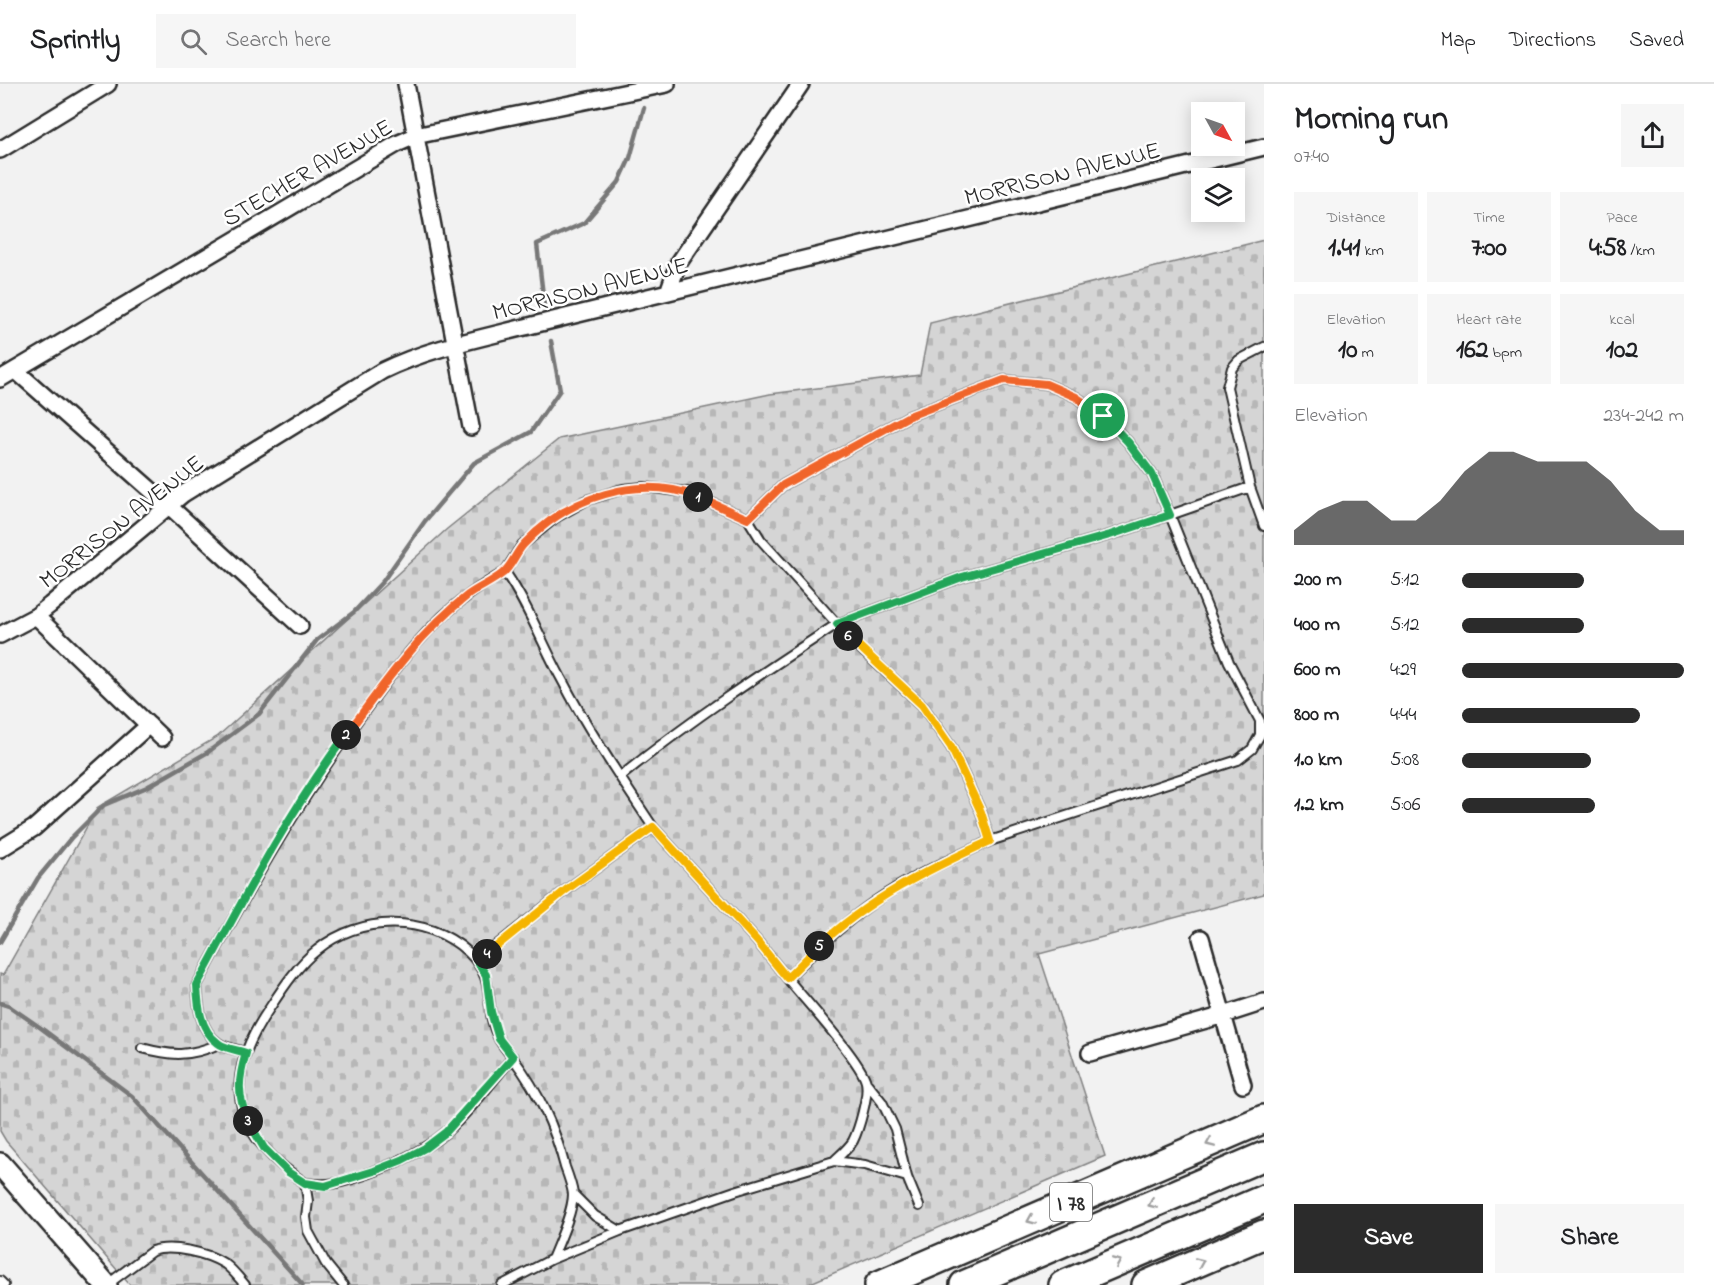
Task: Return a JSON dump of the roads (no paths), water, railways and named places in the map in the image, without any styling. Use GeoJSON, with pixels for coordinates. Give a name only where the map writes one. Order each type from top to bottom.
{"type":"FeatureCollection","features":[{"type":"Feature","properties":{"kind":"highway","name":"I 78"},"geometry":{"type":"LineString","coordinates":[[879,1285],[1264,1119]]}},
{"type":"Feature","properties":{"kind":"highway","name":"I 78"},"geometry":{"type":"LineString","coordinates":[[964,1285],[1264,1156]]}},
{"type":"Feature","properties":{"kind":"highway"},"geometry":{"type":"LineString","coordinates":[[1063,1285],[1264,1199]]}},
{"type":"Feature","properties":{"kind":"highway"},"geometry":{"type":"LineString","coordinates":[[1146,1285],[1264,1234]]}},
{"type":"Feature","properties":{"kind":"main road"},"geometry":{"type":"LineString","coordinates":[[0,1164],[107,1285]]}},
{"type":"Feature","properties":{"kind":"street"},"geometry":{"type":"LineString","coordinates":[[0,150],[108,84]]}},
{"type":"Feature","properties":{"kind":"street"},"geometry":{"type":"LineString","coordinates":[[406,84],[471,427]]}},
{"type":"Feature","properties":{"kind":"street","name":"STECHER AVENUE"},"geometry":{"type":"LineString","coordinates":[[0,379],[397,144],[415,136],[668,84]]}},
{"type":"Feature","properties":{"kind":"street"},"geometry":{"type":"LineString","coordinates":[[668,292],[678,264],[801,84]]}},
{"type":"Feature","properties":{"kind":"street","name":"MORRISON AVENUE"},"geometry":{"type":"LineString","coordinates":[[0,635],[36,616],[86,578],[183,494],[382,371],[402,361],[455,345],[668,292],[1264,147]]}},
{"type":"Feature","properties":{"kind":"street"},"geometry":{"type":"LineString","coordinates":[[15,370],[170,506],[300,626]]}},
{"type":"Feature","properties":{"kind":"street"},"geometry":{"type":"LineString","coordinates":[[36,616],[162,738]]}},
{"type":"Feature","properties":{"kind":"street"},"geometry":{"type":"LineString","coordinates":[[0,849],[34,828],[149,725]]}},
{"type":"Feature","properties":{"kind":"street"},"geometry":{"type":"LineString","coordinates":[[1201,938],[1243,1085]]}},
{"type":"Feature","properties":{"kind":"street"},"geometry":{"type":"LineString","coordinates":[[1090,1053],[1224,1016],[1264,1002]]}},
{"type":"Feature","properties":{"kind":"lane"},"geometry":{"type":"LineString","coordinates":[[1264,347],[1239,360],[1232,368],[1227,387],[1250,487],[1264,526]]}},
{"type":"Feature","properties":{"kind":"lane"},"geometry":{"type":"LineString","coordinates":[[748,519],[783,485],[909,416],[1004,380],[1046,384],[1076,397],[1103,416],[1128,442],[1152,474],[1229,662],[1260,721],[1260,735],[1252,749],[1238,760],[990,841],[935,866],[875,901],[834,932],[787,978]]}},
{"type":"Feature","properties":{"kind":"lane"},"geometry":{"type":"LineString","coordinates":[[246,1053],[219,1044],[206,1029],[198,1005],[197,985],[264,863],[331,756],[404,657],[435,624],[469,594],[505,572],[522,545],[555,518],[587,500],[622,489],[644,487],[687,492],[748,519],[760,540],[837,624],[922,705],[951,747],[981,812],[990,841]]}},
{"type":"Feature","properties":{"kind":"lane"},"geometry":{"type":"LineString","coordinates":[[620,777],[671,736],[837,624],[962,577],[1110,535],[1250,487]]}},
{"type":"Feature","properties":{"kind":"lane"},"geometry":{"type":"LineString","coordinates":[[505,572],[518,590],[562,680],[653,827],[757,941],[851,1057],[866,1082],[882,1101],[895,1130],[907,1177],[919,1206]]}},
{"type":"Feature","properties":{"kind":"lane"},"geometry":{"type":"LineString","coordinates":[[477,961],[566,890],[653,827]]}},
{"type":"Feature","properties":{"kind":"lane"},"geometry":{"type":"LineString","coordinates":[[513,1057],[446,1132],[425,1148],[402,1160],[346,1181],[325,1186],[305,1183],[288,1172],[264,1148],[249,1124],[241,1104],[239,1077],[258,1025],[294,974],[316,951],[335,937],[358,928],[384,923],[404,923],[428,929],[465,950],[477,961],[486,975],[491,1012],[499,1039],[513,1057],[532,1084],[545,1107],[557,1136],[573,1194],[594,1216],[620,1231]]}},
{"type":"Feature","properties":{"kind":"lane"},"geometry":{"type":"LineString","coordinates":[[142,1048],[169,1055],[202,1052],[219,1044]]}},
{"type":"Feature","properties":{"kind":"lane"},"geometry":{"type":"LineString","coordinates":[[834,1161],[852,1142],[858,1128],[865,1099],[866,1082]]}},
{"type":"Feature","properties":{"kind":"lane"},"geometry":{"type":"LineString","coordinates":[[502,1285],[552,1259],[620,1231],[735,1191],[834,1161],[865,1165],[907,1177]]}},
{"type":"Feature","properties":{"kind":"lane"},"geometry":{"type":"LineString","coordinates":[[305,1183],[308,1231],[326,1264],[343,1285]]}},
{"type":"Feature","properties":{"kind":"lane"},"geometry":{"type":"LineString","coordinates":[[552,1259],[565,1226],[573,1194]]}},
{"type":"Feature","properties":{"kind":"lane"},"geometry":{"type":"LineString","coordinates":[[107,1285],[152,1251],[160,1248],[192,1252],[223,1263],[245,1285]]}},
{"type":"Feature","properties":{"kind":"lane"},"geometry":{"type":"LineString","coordinates":[[0,1281],[4,1285]]}},
{"type":"Feature","properties":{"kind":"waterway"},"geometry":{"type":"LineString","coordinates":[[544,304],[537,244],[584,223],[619,182],[630,158],[644,108]]}},
{"type":"Feature","properties":{"kind":"waterway"},"geometry":{"type":"LineString","coordinates":[[0,942],[38,878],[71,838],[104,805],[147,787],[208,752],[259,714],[317,640],[354,612],[383,581],[425,521],[474,463],[531,432],[560,390],[551,341]]}},
{"type":"Feature","properties":{"kind":"waterway"},"geometry":{"type":"LineString","coordinates":[[0,1003],[9,1006],[41,1028],[132,1096],[303,1285]]}}]}
